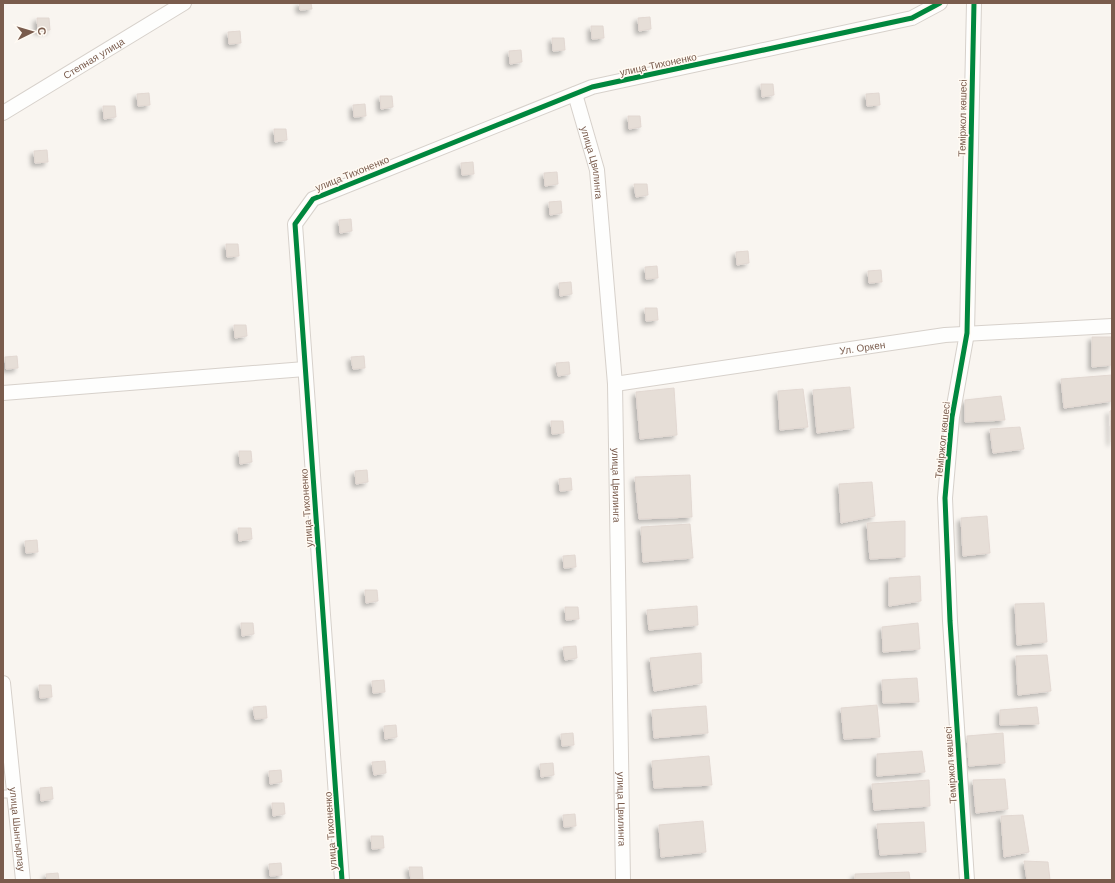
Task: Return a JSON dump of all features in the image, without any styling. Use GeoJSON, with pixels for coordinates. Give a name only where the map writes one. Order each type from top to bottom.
{"type":"FeatureCollection","features":[{"type":"Feature","properties":{"kind":"street","name":"Степная улица"},"geometry":{"type":"LineString","coordinates":[[3,113],[184,3]]}},
{"type":"Feature","properties":{"kind":"street","name":"улица Тихоненко"},"geometry":{"type":"LineString","coordinates":[[342,880],[295,224],[313,199],[592,87],[912,18],[940,3]]}},
{"type":"Feature","properties":{"kind":"street","name":"Теміржол көшесі"},"geometry":{"type":"LineString","coordinates":[[967,880],[950,621],[945,498],[952,417],[967,333],[974,3]]}},
{"type":"Feature","properties":{"kind":"street","name":"улица Цвилинга"},"geometry":{"type":"LineString","coordinates":[[575,94],[597,170],[615,384],[623,880]]}},
{"type":"Feature","properties":{"kind":"street","name":"Ул. Оркен"},"geometry":{"type":"LineString","coordinates":[[615,384],[945,335],[1112,326]]}},
{"type":"Feature","properties":{"kind":"street"},"geometry":{"type":"LineString","coordinates":[[3,393],[305,369]]}},
{"type":"Feature","properties":{"kind":"street","name":"улица Шынгырлау"},"geometry":{"type":"LineString","coordinates":[[3,683],[9,794],[23,880]]}},
{"type":"Feature","properties":{"kind":"building"},"geometry":{"type":"Polygon","coordinates":[[[299,3],[311,3],[312,9],[300,10],[299,3]]]}},
{"type":"Feature","properties":{"kind":"building"},"geometry":{"type":"Polygon","coordinates":[[[650,17],[651,29],[639,31],[638,18],[650,17]]]}},
{"type":"Feature","properties":{"kind":"building"},"geometry":{"type":"Polygon","coordinates":[[[37,18],[49,18],[50,30],[38,31],[37,18]]]}},
{"type":"Feature","properties":{"kind":"building"},"geometry":{"type":"Polygon","coordinates":[[[591,26],[603,26],[604,38],[592,39],[591,26]]]}},
{"type":"Feature","properties":{"kind":"building"},"geometry":{"type":"Polygon","coordinates":[[[240,31],[241,43],[229,44],[228,32],[240,31]]]}},
{"type":"Feature","properties":{"kind":"building"},"geometry":{"type":"Polygon","coordinates":[[[552,38],[564,38],[565,50],[553,51],[552,38]]]}},
{"type":"Feature","properties":{"kind":"building"},"geometry":{"type":"Polygon","coordinates":[[[521,50],[522,62],[510,64],[509,51],[521,50]]]}},
{"type":"Feature","properties":{"kind":"building"},"geometry":{"type":"Polygon","coordinates":[[[761,84],[773,84],[774,95],[762,97],[761,84]]]}},
{"type":"Feature","properties":{"kind":"building"},"geometry":{"type":"Polygon","coordinates":[[[149,93],[150,105],[138,106],[137,94],[149,93]]]}},
{"type":"Feature","properties":{"kind":"building"},"geometry":{"type":"Polygon","coordinates":[[[879,93],[880,105],[867,106],[866,94],[879,93]]]}},
{"type":"Feature","properties":{"kind":"building"},"geometry":{"type":"Polygon","coordinates":[[[380,96],[392,96],[393,107],[381,109],[380,96]]]}},
{"type":"Feature","properties":{"kind":"building"},"geometry":{"type":"Polygon","coordinates":[[[365,104],[366,116],[354,117],[353,105],[365,104]]]}},
{"type":"Feature","properties":{"kind":"building"},"geometry":{"type":"Polygon","coordinates":[[[103,106],[115,106],[116,117],[104,119],[103,106]]]}},
{"type":"Feature","properties":{"kind":"building"},"geometry":{"type":"Polygon","coordinates":[[[628,116],[640,116],[641,127],[629,129],[628,116]]]}},
{"type":"Feature","properties":{"kind":"building"},"geometry":{"type":"Polygon","coordinates":[[[274,129],[286,129],[287,140],[275,142],[274,129]]]}},
{"type":"Feature","properties":{"kind":"building"},"geometry":{"type":"Polygon","coordinates":[[[47,150],[48,162],[35,163],[34,151],[47,150]]]}},
{"type":"Feature","properties":{"kind":"building"},"geometry":{"type":"Polygon","coordinates":[[[473,162],[474,174],[462,175],[461,163],[473,162]]]}},
{"type":"Feature","properties":{"kind":"building"},"geometry":{"type":"Polygon","coordinates":[[[557,172],[558,184],[545,186],[544,173],[557,172]]]}},
{"type":"Feature","properties":{"kind":"building"},"geometry":{"type":"Polygon","coordinates":[[[634,184],[647,184],[648,195],[636,197],[634,184]]]}},
{"type":"Feature","properties":{"kind":"building"},"geometry":{"type":"Polygon","coordinates":[[[561,201],[562,213],[550,215],[549,202],[561,201]]]}},
{"type":"Feature","properties":{"kind":"building"},"geometry":{"type":"Polygon","coordinates":[[[351,219],[352,231],[340,233],[339,220],[351,219]]]}},
{"type":"Feature","properties":{"kind":"building"},"geometry":{"type":"Polygon","coordinates":[[[226,244],[238,244],[239,256],[227,257],[226,244]]]}},
{"type":"Feature","properties":{"kind":"building"},"geometry":{"type":"Polygon","coordinates":[[[748,251],[749,263],[737,265],[736,252],[748,251]]]}},
{"type":"Feature","properties":{"kind":"building"},"geometry":{"type":"Polygon","coordinates":[[[657,266],[658,278],[646,279],[645,267],[657,266]]]}},
{"type":"Feature","properties":{"kind":"building"},"geometry":{"type":"Polygon","coordinates":[[[881,270],[882,282],[869,283],[868,271],[881,270]]]}},
{"type":"Feature","properties":{"kind":"building"},"geometry":{"type":"Polygon","coordinates":[[[571,282],[572,294],[560,296],[559,283],[571,282]]]}},
{"type":"Feature","properties":{"kind":"building"},"geometry":{"type":"Polygon","coordinates":[[[645,308],[657,308],[658,320],[646,321],[645,308]]]}},
{"type":"Feature","properties":{"kind":"building"},"geometry":{"type":"Polygon","coordinates":[[[234,325],[246,325],[247,336],[235,338],[234,325]]]}},
{"type":"Feature","properties":{"kind":"building"},"geometry":{"type":"Polygon","coordinates":[[[1092,337],[1112,337],[1112,365],[1092,367],[1092,337]]]}},
{"type":"Feature","properties":{"kind":"building"},"geometry":{"type":"Polygon","coordinates":[[[17,356],[18,368],[6,369],[5,357],[17,356]]]}},
{"type":"Feature","properties":{"kind":"building"},"geometry":{"type":"Polygon","coordinates":[[[364,356],[365,368],[353,369],[351,357],[364,356]]]}},
{"type":"Feature","properties":{"kind":"building"},"geometry":{"type":"Polygon","coordinates":[[[569,362],[570,374],[558,376],[556,363],[569,362]]]}},
{"type":"Feature","properties":{"kind":"building"},"geometry":{"type":"Polygon","coordinates":[[[1112,375],[1112,401],[1064,408],[1061,379],[1112,375]]]}},
{"type":"Feature","properties":{"kind":"building"},"geometry":{"type":"Polygon","coordinates":[[[850,387],[854,428],[817,433],[813,390],[850,387]]]}},
{"type":"Feature","properties":{"kind":"building"},"geometry":{"type":"Polygon","coordinates":[[[674,388],[677,435],[640,439],[636,392],[674,388]]]}},
{"type":"Feature","properties":{"kind":"building"},"geometry":{"type":"Polygon","coordinates":[[[803,389],[808,427],[780,430],[778,391],[803,389]]]}},
{"type":"Feature","properties":{"kind":"building"},"geometry":{"type":"Polygon","coordinates":[[[1001,396],[1005,420],[965,422],[965,400],[1001,396]]]}},
{"type":"Feature","properties":{"kind":"building"},"geometry":{"type":"Polygon","coordinates":[[[1112,410],[1112,442],[1111,442],[1110,411],[1112,410]]]}},
{"type":"Feature","properties":{"kind":"building"},"geometry":{"type":"Polygon","coordinates":[[[551,421],[563,421],[564,433],[552,434],[551,421]]]}},
{"type":"Feature","properties":{"kind":"building"},"geometry":{"type":"Polygon","coordinates":[[[1020,427],[1024,449],[993,453],[990,429],[1020,427]]]}},
{"type":"Feature","properties":{"kind":"building"},"geometry":{"type":"Polygon","coordinates":[[[239,451],[251,451],[252,462],[240,464],[239,451]]]}},
{"type":"Feature","properties":{"kind":"building"},"geometry":{"type":"Polygon","coordinates":[[[367,470],[368,482],[356,484],[355,471],[367,470]]]}},
{"type":"Feature","properties":{"kind":"building"},"geometry":{"type":"Polygon","coordinates":[[[690,475],[692,517],[639,519],[635,477],[690,475]]]}},
{"type":"Feature","properties":{"kind":"building"},"geometry":{"type":"Polygon","coordinates":[[[571,478],[572,490],[560,491],[559,479],[571,478]]]}},
{"type":"Feature","properties":{"kind":"building"},"geometry":{"type":"Polygon","coordinates":[[[872,482],[875,516],[841,523],[839,484],[872,482]]]}},
{"type":"Feature","properties":{"kind":"building"},"geometry":{"type":"Polygon","coordinates":[[[987,516],[990,553],[963,556],[961,518],[987,516]]]}},
{"type":"Feature","properties":{"kind":"building"},"geometry":{"type":"Polygon","coordinates":[[[905,521],[905,557],[870,559],[867,523],[905,521]]]}},
{"type":"Feature","properties":{"kind":"building"},"geometry":{"type":"Polygon","coordinates":[[[690,524],[693,558],[643,562],[641,527],[690,524]]]}},
{"type":"Feature","properties":{"kind":"building"},"geometry":{"type":"Polygon","coordinates":[[[238,528],[251,528],[252,539],[239,541],[238,528]]]}},
{"type":"Feature","properties":{"kind":"building"},"geometry":{"type":"Polygon","coordinates":[[[37,540],[38,552],[26,553],[25,541],[37,540]]]}},
{"type":"Feature","properties":{"kind":"building"},"geometry":{"type":"Polygon","coordinates":[[[575,555],[576,567],[564,568],[563,556],[575,555]]]}},
{"type":"Feature","properties":{"kind":"building"},"geometry":{"type":"Polygon","coordinates":[[[920,576],[921,601],[889,606],[889,578],[920,576]]]}},
{"type":"Feature","properties":{"kind":"building"},"geometry":{"type":"Polygon","coordinates":[[[365,590],[377,590],[378,601],[366,603],[365,590]]]}},
{"type":"Feature","properties":{"kind":"building"},"geometry":{"type":"Polygon","coordinates":[[[1044,603],[1047,642],[1017,645],[1015,604],[1044,603]]]}},
{"type":"Feature","properties":{"kind":"building"},"geometry":{"type":"Polygon","coordinates":[[[697,606],[698,625],[649,630],[647,610],[697,606]]]}},
{"type":"Feature","properties":{"kind":"building"},"geometry":{"type":"Polygon","coordinates":[[[565,607],[578,607],[579,619],[566,620],[565,607]]]}},
{"type":"Feature","properties":{"kind":"building"},"geometry":{"type":"Polygon","coordinates":[[[241,623],[253,623],[254,634],[242,636],[241,623]]]}},
{"type":"Feature","properties":{"kind":"building"},"geometry":{"type":"Polygon","coordinates":[[[918,623],[920,649],[883,652],[882,627],[918,623]]]}},
{"type":"Feature","properties":{"kind":"building"},"geometry":{"type":"Polygon","coordinates":[[[576,646],[577,658],[565,660],[563,647],[576,646]]]}},
{"type":"Feature","properties":{"kind":"building"},"geometry":{"type":"Polygon","coordinates":[[[701,653],[702,683],[654,691],[650,658],[701,653]]]}},
{"type":"Feature","properties":{"kind":"building"},"geometry":{"type":"Polygon","coordinates":[[[1047,655],[1051,691],[1018,695],[1016,656],[1047,655]]]}},
{"type":"Feature","properties":{"kind":"building"},"geometry":{"type":"Polygon","coordinates":[[[917,678],[919,702],[883,703],[882,680],[917,678]]]}},
{"type":"Feature","properties":{"kind":"building"},"geometry":{"type":"Polygon","coordinates":[[[384,680],[385,692],[373,693],[372,681],[384,680]]]}},
{"type":"Feature","properties":{"kind":"building"},"geometry":{"type":"Polygon","coordinates":[[[39,685],[51,685],[52,697],[40,698],[39,685]]]}},
{"type":"Feature","properties":{"kind":"building"},"geometry":{"type":"Polygon","coordinates":[[[877,705],[880,737],[844,739],[841,708],[877,705]]]}},
{"type":"Feature","properties":{"kind":"building"},"geometry":{"type":"Polygon","coordinates":[[[266,706],[267,718],[255,719],[253,707],[266,706]]]}},
{"type":"Feature","properties":{"kind":"building"},"geometry":{"type":"Polygon","coordinates":[[[706,706],[708,733],[654,738],[652,710],[706,706]]]}},
{"type":"Feature","properties":{"kind":"building"},"geometry":{"type":"Polygon","coordinates":[[[1037,707],[1039,724],[1000,725],[1000,710],[1037,707]]]}},
{"type":"Feature","properties":{"kind":"building"},"geometry":{"type":"Polygon","coordinates":[[[396,725],[397,737],[385,739],[384,726],[396,725]]]}},
{"type":"Feature","properties":{"kind":"building"},"geometry":{"type":"Polygon","coordinates":[[[573,733],[574,745],[562,746],[561,734],[573,733]]]}},
{"type":"Feature","properties":{"kind":"building"},"geometry":{"type":"Polygon","coordinates":[[[1003,733],[1005,763],[969,766],[967,736],[1003,733]]]}},
{"type":"Feature","properties":{"kind":"building"},"geometry":{"type":"Polygon","coordinates":[[[922,751],[925,772],[877,776],[877,754],[922,751]]]}},
{"type":"Feature","properties":{"kind":"building"},"geometry":{"type":"Polygon","coordinates":[[[709,756],[712,785],[654,788],[652,761],[709,756]]]}},
{"type":"Feature","properties":{"kind":"building"},"geometry":{"type":"Polygon","coordinates":[[[385,761],[386,773],[374,775],[372,762],[385,761]]]}},
{"type":"Feature","properties":{"kind":"building"},"geometry":{"type":"Polygon","coordinates":[[[553,763],[554,775],[541,777],[540,764],[553,763]]]}},
{"type":"Feature","properties":{"kind":"building"},"geometry":{"type":"Polygon","coordinates":[[[281,770],[282,782],[270,784],[269,771],[281,770]]]}},
{"type":"Feature","properties":{"kind":"building"},"geometry":{"type":"Polygon","coordinates":[[[1005,779],[1008,809],[976,813],[973,780],[1005,779]]]}},
{"type":"Feature","properties":{"kind":"building"},"geometry":{"type":"Polygon","coordinates":[[[929,780],[930,806],[874,810],[872,784],[929,780]]]}},
{"type":"Feature","properties":{"kind":"building"},"geometry":{"type":"Polygon","coordinates":[[[52,787],[53,799],[41,801],[40,788],[52,787]]]}},
{"type":"Feature","properties":{"kind":"building"},"geometry":{"type":"Polygon","coordinates":[[[272,803],[284,803],[285,814],[273,816],[272,803]]]}},
{"type":"Feature","properties":{"kind":"building"},"geometry":{"type":"Polygon","coordinates":[[[575,814],[576,826],[564,827],[563,815],[575,814]]]}},
{"type":"Feature","properties":{"kind":"building"},"geometry":{"type":"Polygon","coordinates":[[[1023,815],[1029,852],[1004,857],[1001,816],[1023,815]]]}},
{"type":"Feature","properties":{"kind":"building"},"geometry":{"type":"Polygon","coordinates":[[[703,821],[706,852],[661,857],[659,825],[703,821]]]}},
{"type":"Feature","properties":{"kind":"building"},"geometry":{"type":"Polygon","coordinates":[[[924,822],[926,852],[880,855],[877,824],[924,822]]]}},
{"type":"Feature","properties":{"kind":"building"},"geometry":{"type":"Polygon","coordinates":[[[371,836],[383,836],[384,848],[372,849],[371,836]]]}},
{"type":"Feature","properties":{"kind":"building"},"geometry":{"type":"Polygon","coordinates":[[[1024,861],[1048,862],[1050,880],[1027,880],[1024,861]]]}},
{"type":"Feature","properties":{"kind":"building"},"geometry":{"type":"Polygon","coordinates":[[[281,863],[282,875],[270,876],[269,864],[281,863]]]}},
{"type":"Feature","properties":{"kind":"building"},"geometry":{"type":"Polygon","coordinates":[[[409,867],[422,867],[423,879],[411,880],[409,867]]]}},
{"type":"Feature","properties":{"kind":"building"},"geometry":{"type":"Polygon","coordinates":[[[909,872],[910,880],[855,880],[855,874],[909,872]]]}},
{"type":"Feature","properties":{"kind":"building"},"geometry":{"type":"Polygon","coordinates":[[[58,873],[59,880],[47,880],[46,874],[58,873]]]}},
{"type":"Feature","properties":{"kind":"cycle path"},"geometry":{"type":"LineString","coordinates":[[342,880],[295,224],[313,199],[592,87],[912,18],[940,3]]}},
{"type":"Feature","properties":{"kind":"cycle path"},"geometry":{"type":"LineString","coordinates":[[967,880],[950,621],[945,498],[952,417],[967,333],[974,3]]}}]}
